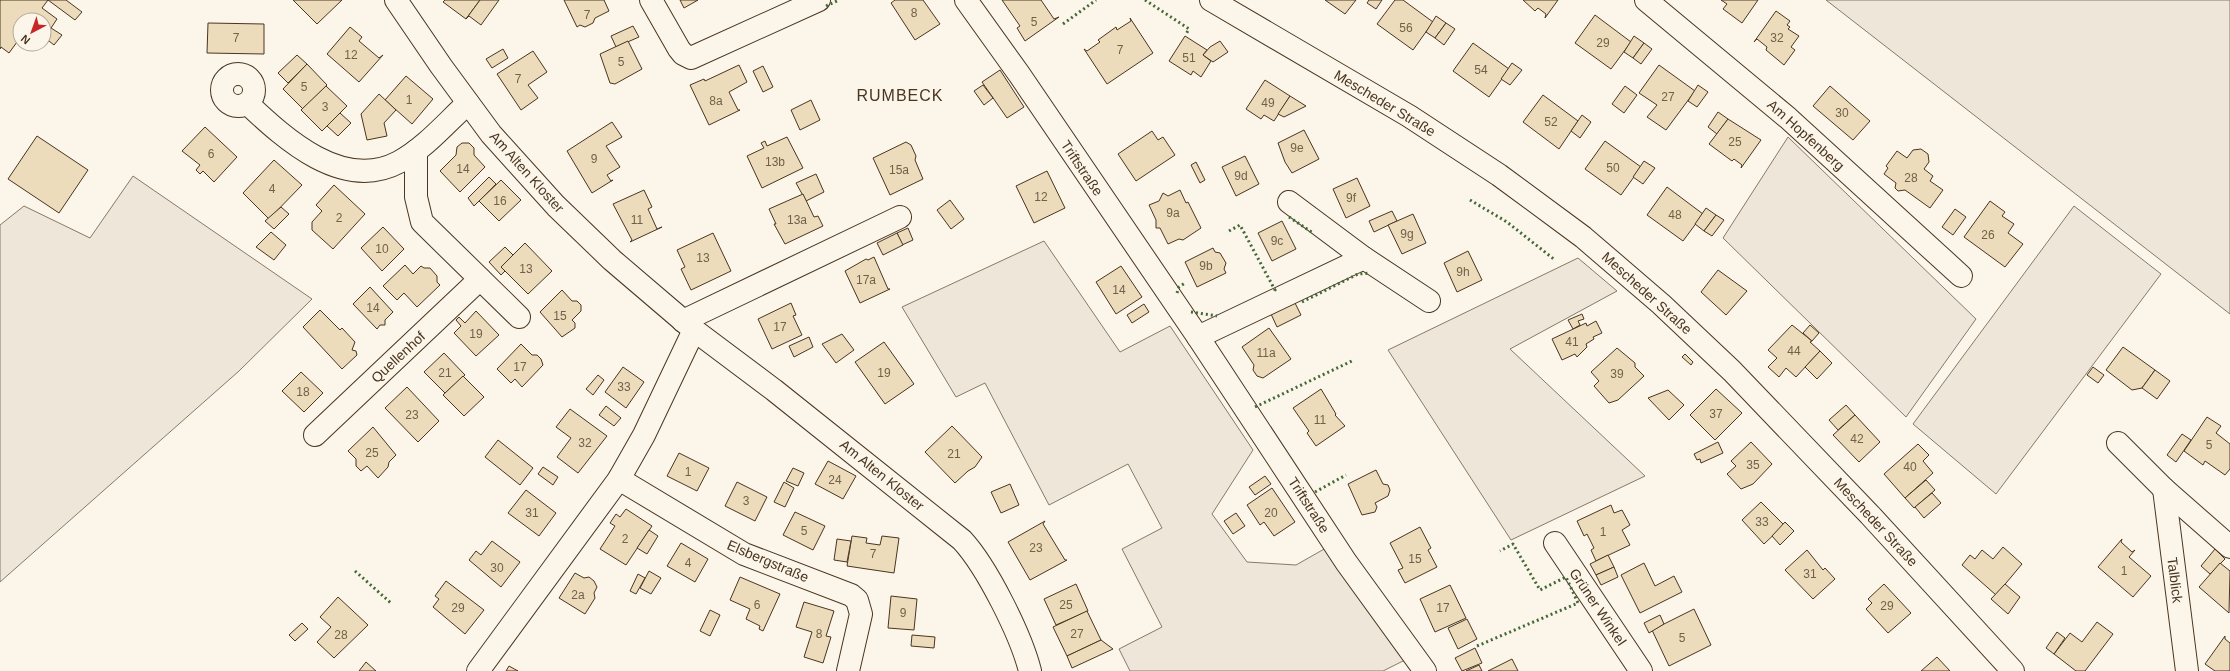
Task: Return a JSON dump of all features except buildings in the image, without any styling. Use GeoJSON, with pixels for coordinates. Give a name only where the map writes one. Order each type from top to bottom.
{"type":"FeatureCollection","features":[{"type":"Feature","properties":{"kind":"street","name":"Am Alten Kloster"},"geometry":{"type":"LineString","coordinates":[[396,0],[468,103],[509,154],[556,206],[612,260],[688,326],[774,390],[962,540],[977,557],[1014,628],[1022,644],[1030,671]]}},
{"type":"Feature","properties":{"kind":"street"},"geometry":{"type":"LineString","coordinates":[[651,0],[679,49],[683,54],[691,58],[819,0]]}},
{"type":"Feature","properties":{"kind":"street","name":"Triftstraße"},"geometry":{"type":"LineString","coordinates":[[966,0],[1019,74],[1198,337],[1346,562],[1424,671]]}},
{"type":"Feature","properties":{"kind":"street","name":"Mescheder Straße"},"geometry":{"type":"LineString","coordinates":[[1211,0],[1409,116],[1499,175],[1583,237],[1661,304],[1732,371],[1870,515],[2013,671]]}},
{"type":"Feature","properties":{"kind":"street","name":"Am Hopfenberg"},"geometry":{"type":"LineString","coordinates":[[1646,0],[1788,118],[1961,276]]}},
{"type":"Feature","properties":{"kind":"street"},"geometry":{"type":"LineString","coordinates":[[248,104],[294,143],[310,154],[344,168],[362,170],[388,167],[416,151],[468,103]]}},
{"type":"Feature","properties":{"kind":"street"},"geometry":{"type":"LineString","coordinates":[[416,151],[416,197],[422,222],[519,317]]}},
{"type":"Feature","properties":{"kind":"street"},"geometry":{"type":"LineString","coordinates":[[1289,202],[1364,258],[1429,301]]}},
{"type":"Feature","properties":{"kind":"street"},"geometry":{"type":"LineString","coordinates":[[478,671],[619,479],[644,434],[688,326],[900,217]]}},
{"type":"Feature","properties":{"kind":"street"},"geometry":{"type":"LineString","coordinates":[[1198,337],[1364,258]]}},
{"type":"Feature","properties":{"kind":"street","name":"Quellenhof"},"geometry":{"type":"LineString","coordinates":[[316,435],[480,279]]}},
{"type":"Feature","properties":{"kind":"street"},"geometry":{"type":"LineString","coordinates":[[2118,443],[2164,489],[2230,547]]}},
{"type":"Feature","properties":{"kind":"street","name":"Elsbergstraße"},"geometry":{"type":"LineString","coordinates":[[619,479],[744,554],[851,595],[857,600],[861,614],[848,671]]}},
{"type":"Feature","properties":{"kind":"street","name":"Talblick"},"geometry":{"type":"LineString","coordinates":[[2164,489],[2187,671]]}},
{"type":"Feature","properties":{"kind":"street","name":"Grüner Winkel"},"geometry":{"type":"LineString","coordinates":[[1556,543],[1641,671]]}},
{"type":"Feature","properties":{"kind":"shaded area"},"geometry":{"type":"Polygon","coordinates":[[[1826,0],[2230,0],[2230,314],[1826,0]]]}},
{"type":"Feature","properties":{"kind":"shaded area"},"geometry":{"type":"Polygon","coordinates":[[[1788,137],[1976,319],[1906,417],[1723,238],[1788,137]]]}},
{"type":"Feature","properties":{"kind":"shaded area"},"geometry":{"type":"Polygon","coordinates":[[[133,176],[312,299],[239,371],[0,582],[0,225],[24,206],[90,238],[133,176]]]}},
{"type":"Feature","properties":{"kind":"shaded area"},"geometry":{"type":"Polygon","coordinates":[[[2074,206],[2161,274],[1996,494],[1913,424],[2074,206]]]}},
{"type":"Feature","properties":{"kind":"shaded area"},"geometry":{"type":"Polygon","coordinates":[[[1044,241],[1120,352],[1170,326],[1253,450],[1212,514],[1247,562],[1296,565],[1326,548],[1405,660],[1383,671],[1130,671],[1119,649],[1162,627],[1122,549],[1162,528],[1128,464],[1049,505],[985,383],[956,397],[902,307],[1044,241]]]}},
{"type":"Feature","properties":{"kind":"shaded area"},"geometry":{"type":"Polygon","coordinates":[[[1578,258],[1617,291],[1510,349],[1645,476],[1511,540],[1388,350],[1578,258]]]}},
{"type":"Feature","properties":{"kind":"hedge"},"geometry":{"type":"LineString","coordinates":[[826,6],[839,0]]}},
{"type":"Feature","properties":{"kind":"hedge"},"geometry":{"type":"LineString","coordinates":[[1063,24],[1096,0]]}},
{"type":"Feature","properties":{"kind":"hedge"},"geometry":{"type":"LineString","coordinates":[[1145,0],[1189,29],[1186,34]]}},
{"type":"Feature","properties":{"kind":"hedge"},"geometry":{"type":"LineString","coordinates":[[1470,200],[1507,222],[1555,260]]}},
{"type":"Feature","properties":{"kind":"hedge"},"geometry":{"type":"LineString","coordinates":[[1289,217],[1313,233]]}},
{"type":"Feature","properties":{"kind":"hedge"},"geometry":{"type":"LineString","coordinates":[[1229,231],[1240,225],[1275,290],[1273,291]]}},
{"type":"Feature","properties":{"kind":"hedge"},"geometry":{"type":"LineString","coordinates":[[1302,302],[1358,274],[1370,273]]}},
{"type":"Feature","properties":{"kind":"hedge"},"geometry":{"type":"LineString","coordinates":[[1177,293],[1179,287],[1185,283]]}},
{"type":"Feature","properties":{"kind":"hedge"},"geometry":{"type":"LineString","coordinates":[[1191,312],[1217,316]]}},
{"type":"Feature","properties":{"kind":"hedge"},"geometry":{"type":"LineString","coordinates":[[1255,407],[1354,360]]}},
{"type":"Feature","properties":{"kind":"hedge"},"geometry":{"type":"LineString","coordinates":[[1315,492],[1346,475]]}},
{"type":"Feature","properties":{"kind":"hedge"},"geometry":{"type":"LineString","coordinates":[[1477,646],[1578,603],[1566,577],[1540,590],[1513,544],[1500,551]]}},
{"type":"Feature","properties":{"kind":"hedge"},"geometry":{"type":"LineString","coordinates":[[355,571],[392,604]]}},
{"type":"Feature","properties":{"kind":"district","name":"RUMBECK"},"geometry":{"type":"Point","coordinates":[900,95]}}]}
